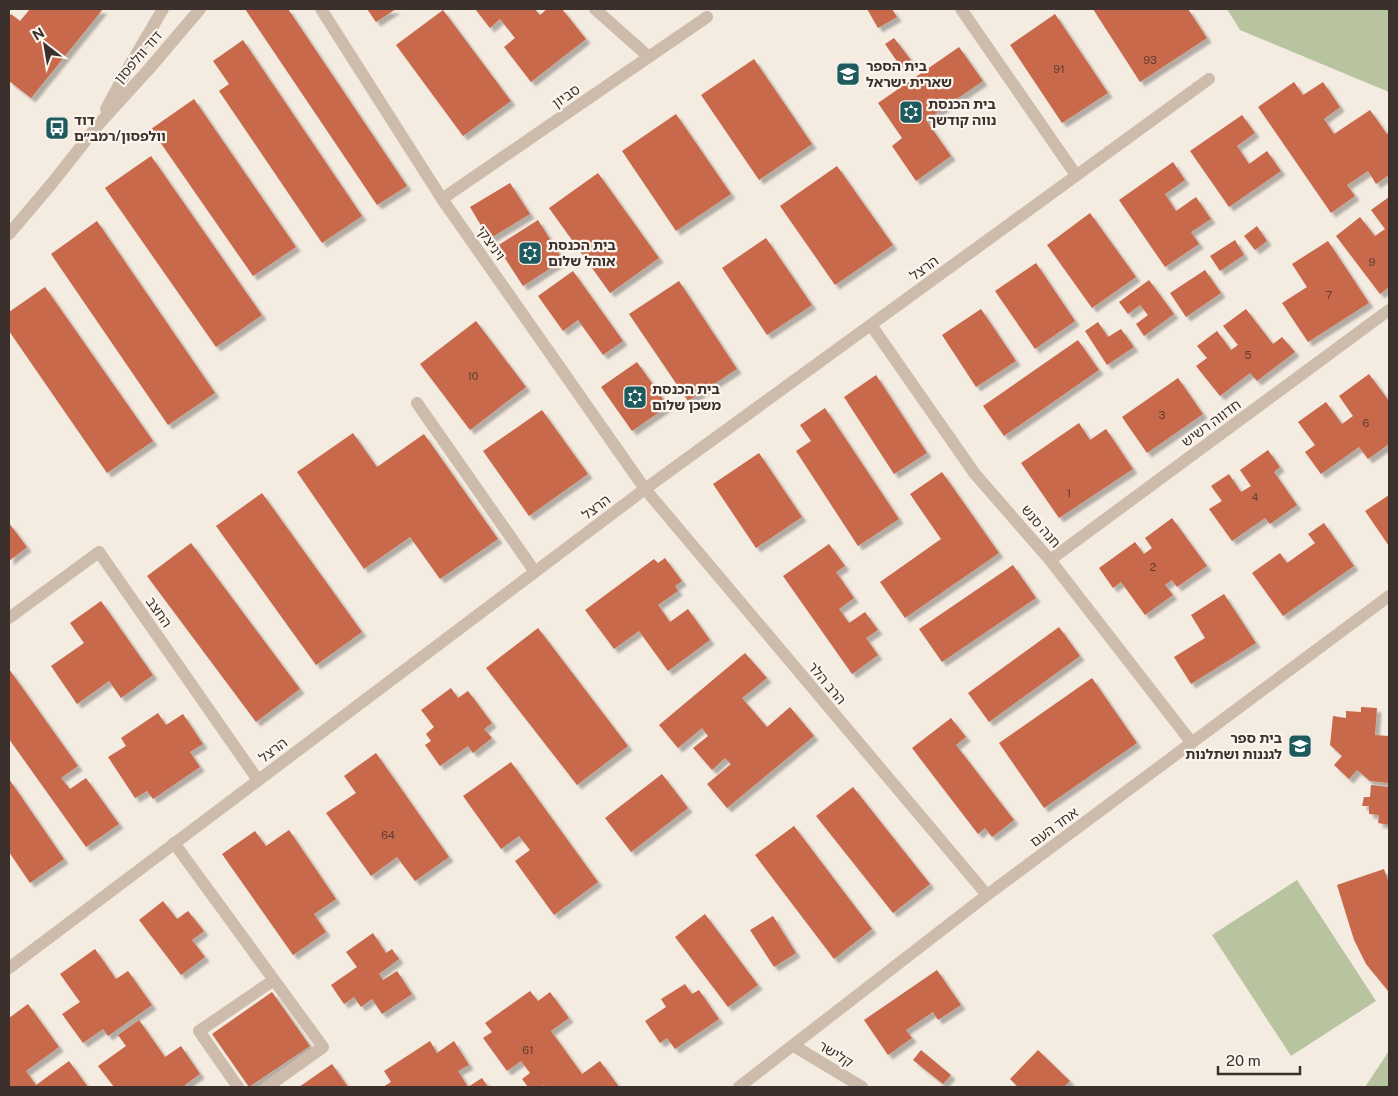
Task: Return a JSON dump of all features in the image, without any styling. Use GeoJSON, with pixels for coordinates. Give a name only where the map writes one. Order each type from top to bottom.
{"type":"FeatureCollection","features":[{"type":"Feature","properties":{"kind":"street","name":"דוד וולפסון"},"geometry":{"type":"LineString","coordinates":[[98,125],[127,70],[163,9]]}},
{"type":"Feature","properties":{"kind":"street","name":"דוד וולפסון"},"geometry":{"type":"LineString","coordinates":[[9,234],[98,125],[200,9]]}},
{"type":"Feature","properties":{"kind":"street","name":"ויניצקי"},"geometry":{"type":"LineString","coordinates":[[320,9],[442,199],[645,489]]}},
{"type":"Feature","properties":{"kind":"street"},"geometry":{"type":"LineString","coordinates":[[596,9],[649,57]]}},
{"type":"Feature","properties":{"kind":"street"},"geometry":{"type":"LineString","coordinates":[[960,9],[1076,175]]}},
{"type":"Feature","properties":{"kind":"street","name":"סביון"},"geometry":{"type":"LineString","coordinates":[[442,199],[707,17]]}},
{"type":"Feature","properties":{"kind":"street","name":"הרצל"},"geometry":{"type":"LineString","coordinates":[[9,968],[645,489],[1209,79]]}},
{"type":"Feature","properties":{"kind":"street","name":"חדווה רשיש"},"geometry":{"type":"LineString","coordinates":[[1050,560],[1389,310]]}},
{"type":"Feature","properties":{"kind":"street","name":"חנה סנש"},"geometry":{"type":"LineString","coordinates":[[870,325],[975,474],[1050,560],[1192,743]]}},
{"type":"Feature","properties":{"kind":"street"},"geometry":{"type":"LineString","coordinates":[[417,403],[535,572]]}},
{"type":"Feature","properties":{"kind":"street","name":"הרב הלר"},"geometry":{"type":"LineString","coordinates":[[645,489],[986,895]]}},
{"type":"Feature","properties":{"kind":"street","name":"החצב"},"geometry":{"type":"LineString","coordinates":[[9,618],[99,552],[258,780]]}},
{"type":"Feature","properties":{"kind":"street","name":"אחד העם"},"geometry":{"type":"LineString","coordinates":[[739,1087],[986,895],[1389,596]]}},
{"type":"Feature","properties":{"kind":"street"},"geometry":{"type":"LineString","coordinates":[[174,843],[323,1047],[267,1087]]}},
{"type":"Feature","properties":{"kind":"street"},"geometry":{"type":"LineString","coordinates":[[238,1087],[199,1031],[274,980]]}},
{"type":"Feature","properties":{"kind":"street","name":"קלישר"},"geometry":{"type":"LineString","coordinates":[[794,1046],[862,1087]]}},
{"type":"Feature","properties":{"kind":"green space"},"geometry":{"type":"Polygon","coordinates":[[[1227,9],[1389,9],[1389,92],[1240,30],[1227,9]]]}},
{"type":"Feature","properties":{"kind":"green space"},"geometry":{"type":"Polygon","coordinates":[[[1297,880],[1376,1001],[1291,1056],[1212,935],[1297,880]]]}},
{"type":"Feature","properties":{"kind":"green space"},"geometry":{"type":"Polygon","coordinates":[[[1389,1051],[1389,1087],[1365,1087],[1389,1051]]]}},
{"type":"Feature","properties":{"kind":"building"},"geometry":{"type":"Polygon","coordinates":[[[30,9],[103,9],[31,98],[9,81],[9,17],[11,14],[20,21],[30,9]]]}},
{"type":"Feature","properties":{"kind":"building"},"geometry":{"type":"Polygon","coordinates":[[[245,9],[288,9],[407,186],[377,205],[245,9]]]}},
{"type":"Feature","properties":{"kind":"building"},"geometry":{"type":"Polygon","coordinates":[[[367,9],[396,9],[376,22],[367,9]]]}},
{"type":"Feature","properties":{"kind":"building"},"geometry":{"type":"Polygon","coordinates":[[[475,9],[535,9],[540,15],[547,9],[562,9],[586,39],[531,82],[504,47],[515,38],[500,19],[490,28],[475,9]]]}},
{"type":"Feature","properties":{"kind":"building"},"geometry":{"type":"Polygon","coordinates":[[[867,9],[892,9],[897,17],[878,28],[867,9]]]}},
{"type":"Feature","properties":{"kind":"building"},"geometry":{"type":"Polygon","coordinates":[[[1093,9],[1188,9],[1207,38],[1140,82],[1093,9]]]}},
{"type":"Feature","properties":{"kind":"building"},"geometry":{"type":"Polygon","coordinates":[[[443,10],[511,101],[463,136],[396,45],[443,10]]]}},
{"type":"Feature","properties":{"kind":"building"},"geometry":{"type":"Polygon","coordinates":[[[1055,14],[1108,93],[1062,123],[1010,45],[1055,14]]]}},
{"type":"Feature","properties":{"kind":"building"},"geometry":{"type":"Polygon","coordinates":[[[894,38],[911,60],[901,67],[885,44],[894,38]]]}},
{"type":"Feature","properties":{"kind":"building"},"geometry":{"type":"Polygon","coordinates":[[[243,40],[362,216],[322,243],[219,91],[229,84],[213,61],[243,40]]]}},
{"type":"Feature","properties":{"kind":"building","name":"בית הכנסת נווה קודשך"},"geometry":{"type":"Polygon","coordinates":[[[959,47],[983,81],[926,120],[951,156],[916,181],[892,146],[902,138],[878,103],[959,47]]]}},
{"type":"Feature","properties":{"kind":"building"},"geometry":{"type":"Polygon","coordinates":[[[754,59],[812,144],[759,180],[701,95],[754,59]]]}},
{"type":"Feature","properties":{"kind":"building"},"geometry":{"type":"Polygon","coordinates":[[[1294,82],[1303,95],[1323,82],[1340,107],[1324,119],[1334,134],[1370,110],[1387,134],[1389,132],[1389,175],[1376,184],[1368,171],[1347,185],[1355,196],[1331,213],[1258,107],[1294,82]]]}},
{"type":"Feature","properties":{"kind":"building"},"geometry":{"type":"Polygon","coordinates":[[[194,99],[296,247],[253,276],[151,129],[194,99]]]}},
{"type":"Feature","properties":{"kind":"building"},"geometry":{"type":"Polygon","coordinates":[[[676,114],[731,194],[676,231],[622,151],[676,114]]]}},
{"type":"Feature","properties":{"kind":"building"},"geometry":{"type":"Polygon","coordinates":[[[1242,115],[1255,133],[1237,146],[1249,164],[1267,151],[1281,171],[1229,207],[1190,151],[1242,115]]]}},
{"type":"Feature","properties":{"kind":"building"},"geometry":{"type":"Polygon","coordinates":[[[151,156],[262,315],[216,347],[105,188],[151,156]]]}},
{"type":"Feature","properties":{"kind":"building"},"geometry":{"type":"Polygon","coordinates":[[[1173,162],[1185,180],[1165,194],[1176,211],[1196,197],[1211,219],[1191,232],[1199,244],[1165,267],[1119,200],[1173,162]]]}},
{"type":"Feature","properties":{"kind":"building"},"geometry":{"type":"Polygon","coordinates":[[[837,166],[893,245],[835,285],[780,206],[837,166]]]}},
{"type":"Feature","properties":{"kind":"building"},"geometry":{"type":"Polygon","coordinates":[[[598,173],[659,258],[610,293],[549,208],[598,173]]]}},
{"type":"Feature","properties":{"kind":"building"},"geometry":{"type":"Polygon","coordinates":[[[510,183],[530,214],[489,239],[470,207],[510,183]]]}},
{"type":"Feature","properties":{"kind":"building"},"geometry":{"type":"Polygon","coordinates":[[[1389,197],[1389,287],[1380,294],[1336,236],[1360,217],[1375,236],[1385,229],[1371,210],[1389,197]]]}},
{"type":"Feature","properties":{"kind":"building"},"geometry":{"type":"Polygon","coordinates":[[[1090,213],[1136,277],[1092,308],[1047,245],[1090,213]]]}},
{"type":"Feature","properties":{"kind":"building","name":"בית הכנסת אוהל שלום"},"geometry":{"type":"Polygon","coordinates":[[[538,220],[563,260],[523,286],[497,246],[538,220]]]}},
{"type":"Feature","properties":{"kind":"building"},"geometry":{"type":"Polygon","coordinates":[[[97,221],[215,393],[168,425],[51,254],[97,221]]]}},
{"type":"Feature","properties":{"kind":"building"},"geometry":{"type":"Polygon","coordinates":[[[1257,226],[1267,241],[1255,250],[1244,236],[1257,226]]]}},
{"type":"Feature","properties":{"kind":"building"},"geometry":{"type":"Polygon","coordinates":[[[766,238],[812,305],[767,335],[722,268],[766,238]]]}},
{"type":"Feature","properties":{"kind":"building"},"geometry":{"type":"Polygon","coordinates":[[[1235,240],[1244,255],[1220,271],[1210,256],[1235,240]]]}},
{"type":"Feature","properties":{"kind":"building"},"geometry":{"type":"Polygon","coordinates":[[[1328,241],[1369,303],[1308,342],[1282,303],[1307,287],[1292,264],[1328,241]]]}},
{"type":"Feature","properties":{"kind":"building"},"geometry":{"type":"Polygon","coordinates":[[[1036,263],[1075,321],[1035,349],[995,291],[1036,263]]]}},
{"type":"Feature","properties":{"kind":"building"},"geometry":{"type":"Polygon","coordinates":[[[1205,270],[1221,293],[1186,317],[1170,293],[1205,270]]]}},
{"type":"Feature","properties":{"kind":"building"},"geometry":{"type":"Polygon","coordinates":[[[573,271],[623,341],[603,355],[578,320],[563,331],[538,296],[573,271]]]}},
{"type":"Feature","properties":{"kind":"building"},"geometry":{"type":"Polygon","coordinates":[[[1149,280],[1174,314],[1144,336],[1136,324],[1148,315],[1140,305],[1128,314],[1119,302],[1149,280]]]}},
{"type":"Feature","properties":{"kind":"building"},"geometry":{"type":"Polygon","coordinates":[[[679,281],[737,369],[688,401],[629,314],[679,281]]]}},
{"type":"Feature","properties":{"kind":"building"},"geometry":{"type":"Polygon","coordinates":[[[45,287],[153,441],[107,473],[9,331],[9,312],[45,287]]]}},
{"type":"Feature","properties":{"kind":"building"},"geometry":{"type":"Polygon","coordinates":[[[981,309],[1016,361],[976,387],[942,335],[981,309]]]}},
{"type":"Feature","properties":{"kind":"building"},"geometry":{"type":"Polygon","coordinates":[[[1246,309],[1273,344],[1282,337],[1295,352],[1257,381],[1250,373],[1220,396],[1196,366],[1207,358],[1197,346],[1217,331],[1231,350],[1238,345],[1223,326],[1246,309]]]}},
{"type":"Feature","properties":{"kind":"building"},"geometry":{"type":"Polygon","coordinates":[[[476,321],[526,387],[470,430],[420,364],[476,321]]]}},
{"type":"Feature","properties":{"kind":"building"},"geometry":{"type":"Polygon","coordinates":[[[1098,322],[1108,337],[1121,329],[1134,347],[1107,365],[1085,331],[1098,322]]]}},
{"type":"Feature","properties":{"kind":"building"},"geometry":{"type":"Polygon","coordinates":[[[1078,340],[1099,370],[1004,436],[983,406],[1078,340]]]}},
{"type":"Feature","properties":{"kind":"building","name":"בית הכנסת משכן שלום"},"geometry":{"type":"Polygon","coordinates":[[[637,362],[668,406],[632,431],[601,387],[637,362]]]}},
{"type":"Feature","properties":{"kind":"building"},"geometry":{"type":"Polygon","coordinates":[[[1369,374],[1389,401],[1389,444],[1368,459],[1359,447],[1321,474],[1305,452],[1315,445],[1298,422],[1326,402],[1342,424],[1353,416],[1339,396],[1369,374]]]}},
{"type":"Feature","properties":{"kind":"building"},"geometry":{"type":"Polygon","coordinates":[[[876,375],[927,453],[894,474],[844,397],[876,375]]]}},
{"type":"Feature","properties":{"kind":"building"},"geometry":{"type":"Polygon","coordinates":[[[1178,378],[1203,414],[1147,453],[1122,417],[1178,378]]]}},
{"type":"Feature","properties":{"kind":"building"},"geometry":{"type":"Polygon","coordinates":[[[825,408],[899,519],[858,546],[796,451],[811,441],[800,425],[825,408]]]}},
{"type":"Feature","properties":{"kind":"building"},"geometry":{"type":"Polygon","coordinates":[[[542,410],[588,474],[529,516],[483,451],[542,410]]]}},
{"type":"Feature","properties":{"kind":"building"},"geometry":{"type":"Polygon","coordinates":[[[1079,423],[1090,440],[1106,429],[1133,469],[1059,518],[1021,463],[1079,423]]]}},
{"type":"Feature","properties":{"kind":"building"},"geometry":{"type":"Polygon","coordinates":[[[353,433],[377,467],[424,434],[498,539],[440,579],[410,537],[364,569],[297,472],[353,433]]]}},
{"type":"Feature","properties":{"kind":"building"},"geometry":{"type":"Polygon","coordinates":[[[1268,450],[1280,467],[1274,472],[1297,505],[1270,524],[1265,518],[1232,541],[1209,509],[1222,501],[1211,486],[1229,474],[1241,492],[1251,486],[1240,470],[1268,450]]]}},
{"type":"Feature","properties":{"kind":"building"},"geometry":{"type":"Polygon","coordinates":[[[759,453],[802,517],[756,548],[713,484],[759,453]]]}},
{"type":"Feature","properties":{"kind":"building"},"geometry":{"type":"Polygon","coordinates":[[[942,472],[999,553],[905,618],[880,582],[941,539],[910,494],[942,472]]]}},
{"type":"Feature","properties":{"kind":"building"},"geometry":{"type":"Polygon","coordinates":[[[262,493],[362,632],[316,665],[216,526],[262,493]]]}},
{"type":"Feature","properties":{"kind":"building"},"geometry":{"type":"Polygon","coordinates":[[[1389,495],[1389,546],[1365,511],[1389,495]]]}},
{"type":"Feature","properties":{"kind":"building"},"geometry":{"type":"Polygon","coordinates":[[[1172,518],[1207,566],[1177,587],[1172,580],[1165,585],[1173,595],[1145,615],[1121,582],[1113,588],[1099,568],[1135,542],[1144,554],[1152,548],[1145,538],[1172,518]]]}},
{"type":"Feature","properties":{"kind":"building"},"geometry":{"type":"Polygon","coordinates":[[[9,523],[27,547],[9,561],[9,523]]]}},
{"type":"Feature","properties":{"kind":"building"},"geometry":{"type":"Polygon","coordinates":[[[1324,523],[1354,566],[1283,616],[1252,573],[1280,553],[1287,563],[1315,543],[1308,534],[1324,523]]]}},
{"type":"Feature","properties":{"kind":"building"},"geometry":{"type":"Polygon","coordinates":[[[191,543],[300,689],[256,722],[147,576],[191,543]]]}},
{"type":"Feature","properties":{"kind":"building"},"geometry":{"type":"Polygon","coordinates":[[[829,544],[845,566],[836,572],[854,598],[839,609],[849,623],[865,612],[878,630],[866,638],[878,655],[852,674],[783,576],[829,544]]]}},
{"type":"Feature","properties":{"kind":"building"},"geometry":{"type":"Polygon","coordinates":[[[665,558],[682,581],[675,586],[678,591],[658,605],[670,622],[688,609],[710,640],[668,671],[639,631],[614,649],[585,610],[654,559],[658,563],[665,558]]]}},
{"type":"Feature","properties":{"kind":"building"},"geometry":{"type":"Polygon","coordinates":[[[1013,565],[1036,598],[942,662],[919,629],[1013,565]]]}},
{"type":"Feature","properties":{"kind":"building"},"geometry":{"type":"Polygon","coordinates":[[[1224,594],[1256,643],[1191,684],[1174,657],[1205,638],[1191,615],[1224,594]]]}},
{"type":"Feature","properties":{"kind":"building"},"geometry":{"type":"Polygon","coordinates":[[[101,601],[153,675],[121,698],[109,681],[77,704],[51,666],[84,643],[70,623],[101,601]]]}},
{"type":"Feature","properties":{"kind":"building"},"geometry":{"type":"Polygon","coordinates":[[[1059,627],[1080,656],[989,722],[968,693],[1059,627]]]}},
{"type":"Feature","properties":{"kind":"building"},"geometry":{"type":"Polygon","coordinates":[[[538,628],[628,746],[577,785],[486,668],[538,628]]]}},
{"type":"Feature","properties":{"kind":"building"},"geometry":{"type":"Polygon","coordinates":[[[745,653],[767,678],[742,698],[767,727],[790,707],[814,736],[727,808],[707,784],[731,764],[725,758],[712,770],[693,748],[708,736],[702,728],[678,748],[659,725],[745,653]]]}},
{"type":"Feature","properties":{"kind":"building"},"geometry":{"type":"Polygon","coordinates":[[[9,669],[78,766],[61,778],[70,789],[86,778],[119,824],[86,847],[9,739],[9,669]]]}},
{"type":"Feature","properties":{"kind":"building"},"geometry":{"type":"Polygon","coordinates":[[[1092,678],[1137,743],[1044,808],[999,743],[1092,678]]]}},
{"type":"Feature","properties":{"kind":"building"},"geometry":{"type":"Polygon","coordinates":[[[451,688],[458,698],[468,691],[492,723],[484,729],[492,738],[473,753],[468,746],[440,766],[425,745],[431,741],[426,734],[434,727],[421,710],[451,688]]]}},
{"type":"Feature","properties":{"kind":"building"},"geometry":{"type":"Polygon","coordinates":[[[1361,707],[1377,708],[1375,735],[1389,736],[1389,783],[1370,781],[1357,770],[1349,779],[1334,765],[1342,756],[1330,745],[1333,716],[1346,718],[1346,711],[1361,712],[1361,707]]]}},
{"type":"Feature","properties":{"kind":"building"},"geometry":{"type":"Polygon","coordinates":[[[158,713],[166,725],[183,714],[203,744],[190,752],[200,767],[153,799],[147,791],[135,798],[108,757],[126,746],[121,738],[158,713]]]}},
{"type":"Feature","properties":{"kind":"building"},"geometry":{"type":"Polygon","coordinates":[[[951,718],[966,737],[956,745],[1014,820],[992,837],[985,828],[978,834],[912,748],[951,718]]]}},
{"type":"Feature","properties":{"kind":"building"},"geometry":{"type":"Polygon","coordinates":[[[376,753],[449,857],[415,881],[397,857],[371,876],[326,813],[356,793],[344,776],[376,753]]]}},
{"type":"Feature","properties":{"kind":"building"},"geometry":{"type":"Polygon","coordinates":[[[511,762],[598,882],[554,915],[515,861],[530,850],[519,836],[501,849],[463,796],[511,762]]]}},
{"type":"Feature","properties":{"kind":"building"},"geometry":{"type":"Polygon","coordinates":[[[662,774],[688,808],[631,852],[605,818],[662,774]]]}},
{"type":"Feature","properties":{"kind":"building"},"geometry":{"type":"Polygon","coordinates":[[[9,779],[64,859],[30,883],[9,852],[9,779]]]}},
{"type":"Feature","properties":{"kind":"building"},"geometry":{"type":"Polygon","coordinates":[[[1371,785],[1389,787],[1389,825],[1378,823],[1379,815],[1369,814],[1369,806],[1362,806],[1364,797],[1370,797],[1371,785]]]}},
{"type":"Feature","properties":{"kind":"building"},"geometry":{"type":"Polygon","coordinates":[[[853,787],[930,884],[893,913],[816,816],[853,787]]]}},
{"type":"Feature","properties":{"kind":"building"},"geometry":{"type":"Polygon","coordinates":[[[794,826],[872,929],[834,959],[755,855],[794,826]]]}},
{"type":"Feature","properties":{"kind":"building"},"geometry":{"type":"Polygon","coordinates":[[[289,830],[336,899],[314,914],[326,932],[293,955],[222,854],[255,831],[266,846],[289,830]]]}},
{"type":"Feature","properties":{"kind":"building"},"geometry":{"type":"Polygon","coordinates":[[[1384,869],[1389,883],[1389,992],[1366,964],[1354,940],[1337,885],[1384,869]]]}},
{"type":"Feature","properties":{"kind":"building"},"geometry":{"type":"Polygon","coordinates":[[[163,901],[177,919],[188,911],[204,931],[192,940],[205,957],[181,975],[139,920],[163,901]]]}},
{"type":"Feature","properties":{"kind":"building"},"geometry":{"type":"Polygon","coordinates":[[[705,914],[758,985],[728,1007],[675,937],[705,914]]]}},
{"type":"Feature","properties":{"kind":"building"},"geometry":{"type":"Polygon","coordinates":[[[773,916],[796,953],[774,967],[750,930],[773,916]]]}},
{"type":"Feature","properties":{"kind":"building"},"geometry":{"type":"Polygon","coordinates":[[[373,933],[386,953],[392,949],[399,959],[379,974],[383,980],[397,971],[412,994],[382,1014],[372,999],[361,1007],[354,997],[344,1004],[331,985],[357,967],[346,952],[373,933]]]}},
{"type":"Feature","properties":{"kind":"building"},"geometry":{"type":"Polygon","coordinates":[[[95,949],[116,979],[128,971],[152,1005],[108,1036],[103,1029],[83,1043],[62,1014],[80,1002],[60,974],[95,949]]]}},
{"type":"Feature","properties":{"kind":"building"},"geometry":{"type":"Polygon","coordinates":[[[937,970],[961,1005],[938,1020],[933,1012],[906,1030],[912,1038],[888,1055],[864,1020],[937,970]]]}},
{"type":"Feature","properties":{"kind":"building"},"geometry":{"type":"Polygon","coordinates":[[[685,984],[692,994],[699,990],[719,1019],[675,1049],[667,1038],[660,1043],[645,1021],[666,1007],[661,999],[685,984]]]}},
{"type":"Feature","properties":{"kind":"building"},"geometry":{"type":"Polygon","coordinates":[[[530,991],[538,1001],[550,992],[569,1018],[551,1031],[582,1074],[600,1061],[619,1087],[545,1087],[544,1085],[541,1087],[528,1087],[522,1079],[530,1073],[521,1061],[507,1071],[483,1038],[492,1032],[485,1023],[530,991]]]}},
{"type":"Feature","properties":{"kind":"building"},"geometry":{"type":"Polygon","coordinates":[[[272,992],[310,1046],[249,1087],[212,1034],[272,992]]]}},
{"type":"Feature","properties":{"kind":"building"},"geometry":{"type":"Polygon","coordinates":[[[28,1004],[59,1047],[26,1071],[36,1085],[69,1061],[88,1087],[9,1087],[9,1018],[28,1004]]]}},
{"type":"Feature","properties":{"kind":"building"},"geometry":{"type":"Polygon","coordinates":[[[139,1020],[165,1057],[181,1046],[200,1074],[185,1085],[186,1087],[114,1087],[98,1066],[126,1046],[118,1035],[139,1020]]]}},
{"type":"Feature","properties":{"kind":"building"},"geometry":{"type":"Polygon","coordinates":[[[430,1041],[437,1053],[454,1041],[469,1065],[458,1071],[468,1087],[383,1087],[391,1082],[384,1071],[430,1041]]]}},
{"type":"Feature","properties":{"kind":"building"},"geometry":{"type":"Polygon","coordinates":[[[921,1050],[951,1075],[943,1084],[913,1060],[921,1050]]]}},
{"type":"Feature","properties":{"kind":"building"},"geometry":{"type":"Polygon","coordinates":[[[1038,1050],[1070,1081],[1064,1087],[1018,1087],[1010,1079],[1038,1050]]]}},
{"type":"Feature","properties":{"kind":"building"},"geometry":{"type":"Polygon","coordinates":[[[332,1064],[348,1087],[299,1087],[332,1064]]]}},
{"type":"Feature","properties":{"kind":"building"},"geometry":{"type":"Polygon","coordinates":[[[482,1078],[488,1087],[468,1087],[482,1078]]]}},
{"type":"Feature","properties":{"kind":"place","name":"בית הספר שארית ישראל"},"geometry":{"type":"Point","coordinates":[848,74]}},
{"type":"Feature","properties":{"kind":"place","name":"בית הכנסת נווה קודשך"},"geometry":{"type":"Point","coordinates":[911,112]}},
{"type":"Feature","properties":{"kind":"place","name":"דוד וולפסון/רמב״ם"},"geometry":{"type":"Point","coordinates":[57,128]}},
{"type":"Feature","properties":{"kind":"place","name":"בית הכנסת אוהל שלום"},"geometry":{"type":"Point","coordinates":[530,253]}},
{"type":"Feature","properties":{"kind":"place","name":"בית הכנסת משכן שלום"},"geometry":{"type":"Point","coordinates":[635,397]}},
{"type":"Feature","properties":{"kind":"place","name":"בית ספר לגננות ושתלנות"},"geometry":{"type":"Point","coordinates":[1300,746]}}]}
